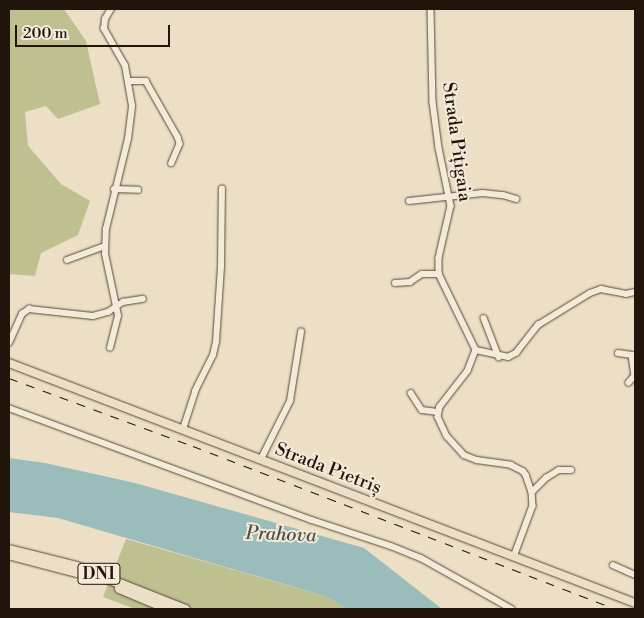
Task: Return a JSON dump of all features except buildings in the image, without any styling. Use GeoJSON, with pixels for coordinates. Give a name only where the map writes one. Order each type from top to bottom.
{"type":"FeatureCollection","features":[{"type":"Feature","properties":{"kind":"highway","name":"DN1"},"geometry":{"type":"LineString","coordinates":[[9,549],[76,566],[185,609]]}},
{"type":"Feature","properties":{"kind":"highway","name":"DN1"},"geometry":{"type":"LineString","coordinates":[[9,555],[81,574],[169,609]]}},
{"type":"Feature","properties":{"kind":"main road","name":"Strada Pietriș"},"geometry":{"type":"LineString","coordinates":[[9,364],[635,603]]}},
{"type":"Feature","properties":{"kind":"street"},"geometry":{"type":"LineString","coordinates":[[110,348],[117,324],[117,306],[105,246],[106,229],[114,189],[132,121],[130,81],[120,54],[104,29],[105,19],[111,9]]}},
{"type":"Feature","properties":{"kind":"street","name":"Strada Pițigaia"},"geometry":{"type":"LineString","coordinates":[[430,9],[433,102],[439,148],[450,197],[450,218],[438,274]]}},
{"type":"Feature","properties":{"kind":"street"},"geometry":{"type":"LineString","coordinates":[[130,81],[146,81],[178,137],[180,144],[172,163]]}},
{"type":"Feature","properties":{"kind":"street"},"geometry":{"type":"LineString","coordinates":[[114,189],[138,190]]}},
{"type":"Feature","properties":{"kind":"street"},"geometry":{"type":"LineString","coordinates":[[183,429],[195,391],[216,342],[221,266],[222,189]]}},
{"type":"Feature","properties":{"kind":"street"},"geometry":{"type":"LineString","coordinates":[[409,201],[483,193],[503,194],[516,198]]}},
{"type":"Feature","properties":{"kind":"street"},"geometry":{"type":"LineString","coordinates":[[67,260],[105,246]]}},
{"type":"Feature","properties":{"kind":"street"},"geometry":{"type":"LineString","coordinates":[[395,283],[410,282],[422,274],[438,274],[476,350],[499,357],[512,355],[538,325],[590,293],[606,289],[626,294],[635,292]]}},
{"type":"Feature","properties":{"kind":"street"},"geometry":{"type":"LineString","coordinates":[[9,343],[22,314],[29,309],[86,316],[108,312],[123,302],[143,298]]}},
{"type":"Feature","properties":{"kind":"street"},"geometry":{"type":"LineString","coordinates":[[484,318],[499,357]]}},
{"type":"Feature","properties":{"kind":"street"},"geometry":{"type":"LineString","coordinates":[[261,459],[290,401],[301,332]]}},
{"type":"Feature","properties":{"kind":"street"},"geometry":{"type":"LineString","coordinates":[[476,350],[468,371],[444,401],[438,412],[439,423],[460,452],[472,459],[518,468],[526,475],[532,492],[533,506],[531,516],[514,557]]}},
{"type":"Feature","properties":{"kind":"street"},"geometry":{"type":"LineString","coordinates":[[618,353],[632,355],[635,376],[629,383]]}},
{"type":"Feature","properties":{"kind":"street"},"geometry":{"type":"LineString","coordinates":[[411,394],[422,410],[438,412]]}},
{"type":"Feature","properties":{"kind":"street"},"geometry":{"type":"LineString","coordinates":[[9,408],[312,520],[391,546],[421,558],[512,609]]}},
{"type":"Feature","properties":{"kind":"street"},"geometry":{"type":"LineString","coordinates":[[532,492],[546,478],[559,470],[571,470]]}},
{"type":"Feature","properties":{"kind":"street"},"geometry":{"type":"LineString","coordinates":[[613,565],[635,575]]}},
{"type":"Feature","properties":{"kind":"green space"},"geometry":{"type":"Polygon","coordinates":[[[9,9],[64,9],[86,41],[100,104],[58,119],[46,106],[25,112],[28,146],[61,184],[90,201],[78,235],[41,253],[35,276],[9,274],[9,9]]]}},
{"type":"Feature","properties":{"kind":"green space"},"geometry":{"type":"Polygon","coordinates":[[[126,539],[328,597],[346,609],[135,609],[103,597],[126,539]]]}},
{"type":"Feature","properties":{"kind":"water","name":"Prahova"},"geometry":{"type":"Polygon","coordinates":[[[9,458],[45,463],[135,483],[364,548],[442,609],[346,609],[328,597],[58,518],[9,512],[9,458]]]}},
{"type":"Feature","properties":{"kind":"railway"},"geometry":{"type":"LineString","coordinates":[[9,378],[193,446],[616,609]]}}]}
